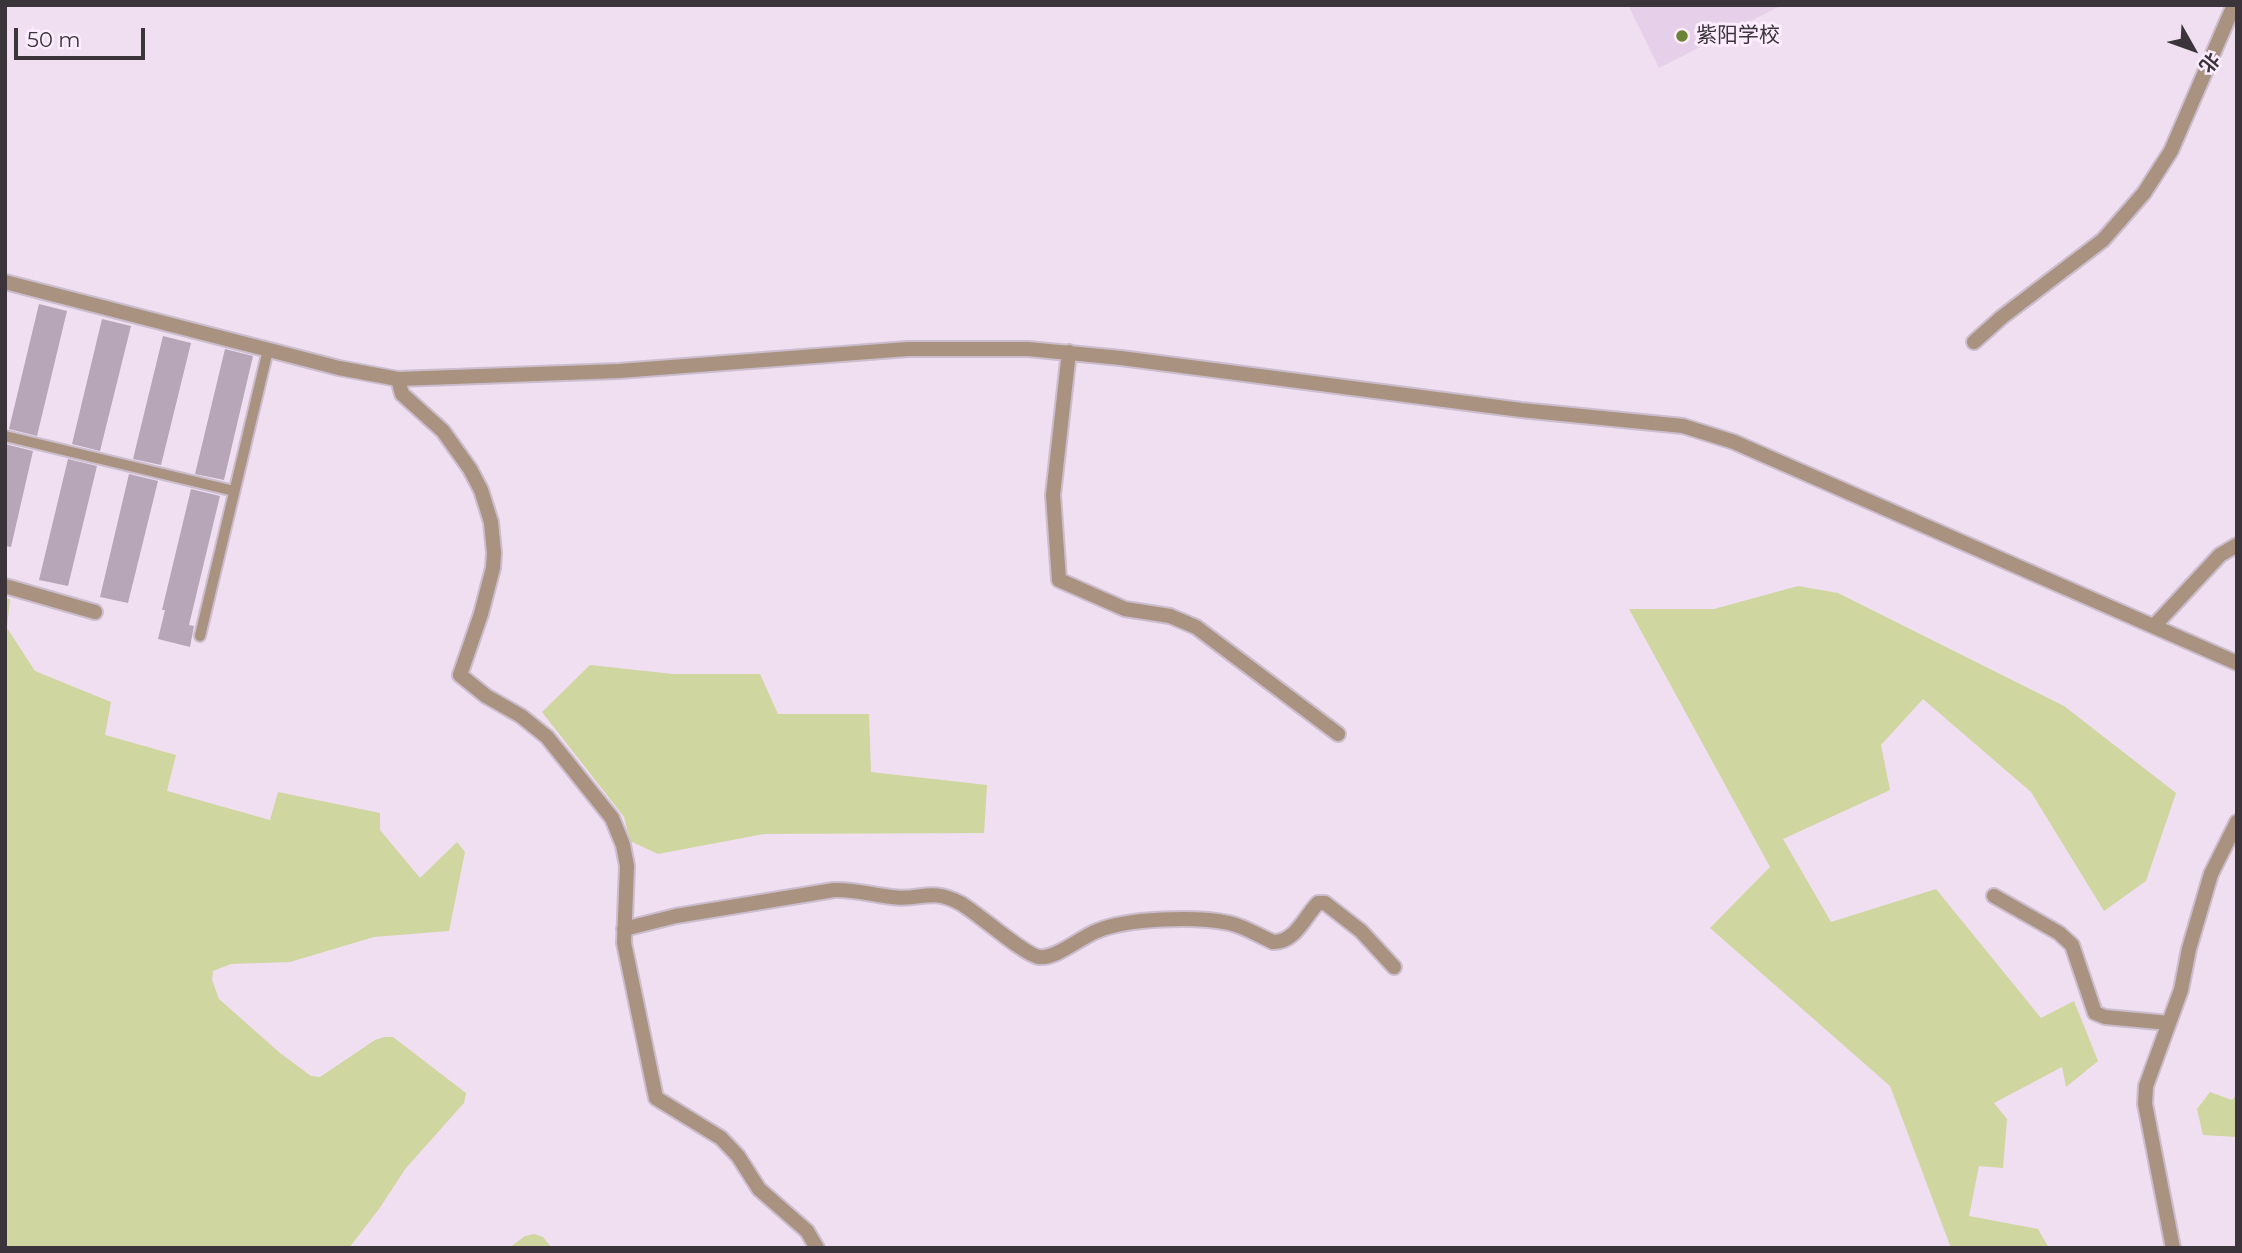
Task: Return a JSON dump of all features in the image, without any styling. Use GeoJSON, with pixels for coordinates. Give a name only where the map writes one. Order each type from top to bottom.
{"type":"FeatureCollection","features":[{"type":"Feature","properties":{"kind":"street"},"geometry":{"type":"LineString","coordinates":[[1974,342],[2102,240],[2144,193],[2171,150],[2234,5]]}},
{"type":"Feature","properties":{"kind":"street"},"geometry":{"type":"LineString","coordinates":[[5,282],[339,368],[398,379],[619,370],[908,349],[988,348],[1069,352],[1521,410],[1695,429],[1734,442],[2237,663]]}},
{"type":"Feature","properties":{"kind":"street"},"geometry":{"type":"LineString","coordinates":[[1069,352],[1053,495],[1059,580],[1125,609],[1170,616],[1196,627],[1338,734]]}},
{"type":"Feature","properties":{"kind":"street"},"geometry":{"type":"LineString","coordinates":[[398,379],[402,394],[430,418],[457,449],[481,490],[491,522],[493,568],[460,675],[547,737],[612,818],[623,845],[627,866],[624,929],[626,955],[634,982],[656,1098],[721,1138],[738,1156],[759,1189],[807,1231],[817,1248]]}},
{"type":"Feature","properties":{"kind":"street"},"geometry":{"type":"LineString","coordinates":[[2154,626],[2220,555],[2237,545]]}},
{"type":"Feature","properties":{"kind":"street"},"geometry":{"type":"LineString","coordinates":[[5,586],[95,612]]}},
{"type":"Feature","properties":{"kind":"street"},"geometry":{"type":"LineString","coordinates":[[2173,1248],[2144,1104],[2146,1086],[2181,990],[2189,949],[2211,874],[2237,822]]}},
{"type":"Feature","properties":{"kind":"street"},"geometry":{"type":"LineString","coordinates":[[624,929],[676,916],[834,890],[848,889],[895,898],[936,894],[961,904],[1028,952],[1040,957],[1054,955],[1096,931],[1129,921],[1207,920],[1228,923],[1273,942],[1280,942],[1297,930],[1318,903],[1325,904],[1361,931],[1394,967]]}},
{"type":"Feature","properties":{"kind":"street"},"geometry":{"type":"LineString","coordinates":[[1994,896],[2059,933],[2072,945],[2095,1013],[2105,1017],[2169,1023]]}},
{"type":"Feature","properties":{"kind":"lane"},"geometry":{"type":"LineString","coordinates":[[200,636],[268,350]]}},
{"type":"Feature","properties":{"kind":"lane"},"geometry":{"type":"LineString","coordinates":[[5,436],[234,491]]}},
{"type":"Feature","properties":{"kind":"shaded area","name":"紫阳学校"},"geometry":{"type":"Polygon","coordinates":[[[1628,5],[1782,5],[1659,68],[1628,5]]]}},
{"type":"Feature","properties":{"kind":"green space"},"geometry":{"type":"Polygon","coordinates":[[[1798,586],[1838,593],[2064,706],[2176,793],[2146,881],[2104,911],[2031,792],[1923,699],[1881,745],[1890,790],[1783,839],[1831,922],[1936,889],[2041,1018],[2074,1001],[2098,1061],[2066,1087],[2062,1067],[1994,1103],[2007,1119],[2003,1168],[1979,1166],[1969,1216],[2038,1229],[2049,1248],[1951,1248],[1890,1086],[1710,928],[1770,867],[1629,609],[1714,609],[1798,586]]]}},
{"type":"Feature","properties":{"kind":"green space"},"geometry":{"type":"Polygon","coordinates":[[[5,598],[10,599],[7,628],[35,671],[111,702],[105,735],[176,755],[167,791],[270,820],[278,792],[380,813],[380,830],[420,878],[457,842],[465,852],[449,931],[374,937],[290,962],[231,964],[213,971],[212,980],[219,999],[280,1053],[311,1076],[320,1077],[375,1040],[393,1037],[466,1093],[464,1103],[406,1168],[349,1248],[5,1248],[5,598]]]}},
{"type":"Feature","properties":{"kind":"green space"},"geometry":{"type":"Polygon","coordinates":[[[590,665],[673,674],[760,674],[778,714],[869,714],[871,772],[987,785],[984,833],[764,834],[658,854],[630,841],[624,817],[542,712],[590,665]]]}},
{"type":"Feature","properties":{"kind":"green space"},"geometry":{"type":"Polygon","coordinates":[[[2210,1092],[2232,1100],[2237,1094],[2237,1137],[2203,1135],[2197,1109],[2210,1092]]]}},
{"type":"Feature","properties":{"kind":"green space"},"geometry":{"type":"Polygon","coordinates":[[[534,1234],[543,1237],[552,1248],[509,1248],[525,1236],[534,1234]]]}},
{"type":"Feature","properties":{"kind":"building"},"geometry":{"type":"Polygon","coordinates":[[[39,304],[67,311],[37,436],[9,429],[39,304]]]}},
{"type":"Feature","properties":{"kind":"building"},"geometry":{"type":"Polygon","coordinates":[[[102,319],[131,326],[100,451],[72,444],[102,319]]]}},
{"type":"Feature","properties":{"kind":"building"},"geometry":{"type":"Polygon","coordinates":[[[163,336],[191,343],[161,465],[133,459],[163,336]]]}},
{"type":"Feature","properties":{"kind":"building"},"geometry":{"type":"Polygon","coordinates":[[[225,349],[253,356],[224,480],[195,474],[225,349]]]}},
{"type":"Feature","properties":{"kind":"building"},"geometry":{"type":"Polygon","coordinates":[[[5,444],[33,451],[11,547],[5,546],[5,444]]]}},
{"type":"Feature","properties":{"kind":"building"},"geometry":{"type":"Polygon","coordinates":[[[68,459],[97,466],[68,586],[39,580],[68,459]]]}},
{"type":"Feature","properties":{"kind":"building"},"geometry":{"type":"Polygon","coordinates":[[[129,474],[158,481],[128,603],[100,597],[129,474]]]}},
{"type":"Feature","properties":{"kind":"building"},"geometry":{"type":"Polygon","coordinates":[[[191,489],[220,496],[189,625],[194,626],[190,647],[158,639],[165,610],[162,610],[191,489]]]}},
{"type":"Feature","properties":{"kind":"place","name":"紫阳学校"},"geometry":{"type":"Point","coordinates":[1682,36]}}]}
